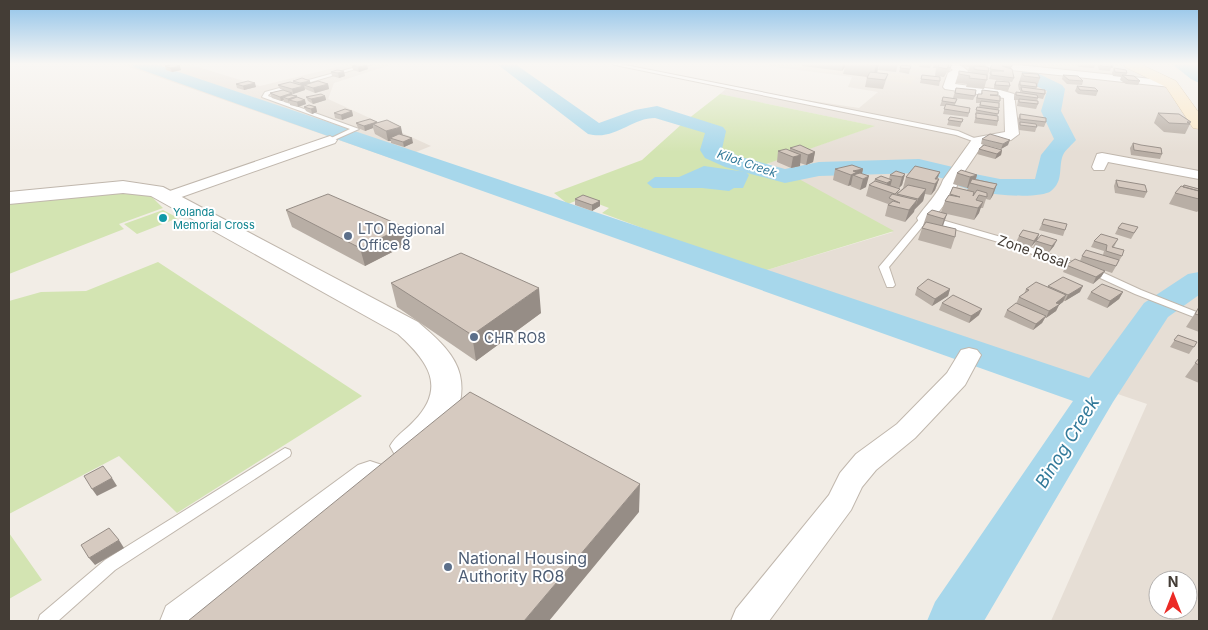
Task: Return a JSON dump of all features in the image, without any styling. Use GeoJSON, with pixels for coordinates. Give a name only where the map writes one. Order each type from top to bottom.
{"type":"FeatureCollection","features":[{"type":"Feature","properties":{"kind":"main road"},"geometry":{"type":"LineString","coordinates":[[1179,93],[1199,124]]}},
{"type":"Feature","properties":{"kind":"street"},"geometry":{"type":"LineString","coordinates":[[925,218],[948,189],[951,180],[978,141],[1006,137],[1012,134],[1010,96],[1001,93]]}},
{"type":"Feature","properties":{"kind":"street"},"geometry":{"type":"LineString","coordinates":[[167,197],[330,140]]}},
{"type":"Feature","properties":{"kind":"street"},"geometry":{"type":"LineString","coordinates":[[1099,167],[1102,157],[1199,175]]}},
{"type":"Feature","properties":{"kind":"street"},"geometry":{"type":"LineString","coordinates":[[9,198],[123,187],[146,188],[167,197],[408,328],[425,342],[437,356],[444,370],[446,385],[441,412],[431,426],[181,621]]}},
{"type":"Feature","properties":{"kind":"street"},"geometry":{"type":"LineString","coordinates":[[748,621],[841,502],[850,481],[866,462],[906,431],[956,379],[965,365],[968,355]]}},
{"type":"Feature","properties":{"kind":"lane"},"geometry":{"type":"LineString","coordinates":[[269,93],[265,97],[356,128],[330,140]]}},
{"type":"Feature","properties":{"kind":"lane"},"geometry":{"type":"LineString","coordinates":[[761,93],[958,133],[978,141]]}},
{"type":"Feature","properties":{"kind":"lane"},"geometry":{"type":"LineString","coordinates":[[890,285],[884,267],[925,218]]}},
{"type":"Feature","properties":{"kind":"lane","name":"Zone Rosal"},"geometry":{"type":"LineString","coordinates":[[925,218],[998,239],[1073,265],[1199,316]]}},
{"type":"Feature","properties":{"kind":"lane"},"geometry":{"type":"LineString","coordinates":[[46,621],[110,565],[285,454]]}},
{"type":"Feature","properties":{"kind":"shaded area"},"geometry":{"type":"Polygon","coordinates":[[[205,93],[330,93],[328,99],[431,146],[396,160],[205,93]]]}},
{"type":"Feature","properties":{"kind":"shaded area"},"geometry":{"type":"Polygon","coordinates":[[[763,93],[859,108],[876,93],[1176,93],[1192,105],[1199,114],[1199,621],[1051,621],[1147,404],[760,272],[893,232],[768,163],[874,126],[720,94],[763,93]]]}},
{"type":"Feature","properties":{"kind":"green space"},"geometry":{"type":"Polygon","coordinates":[[[720,94],[875,126],[758,167],[717,150],[723,131],[688,119],[720,94]]]}},
{"type":"Feature","properties":{"kind":"green space"},"geometry":{"type":"Polygon","coordinates":[[[683,123],[707,131],[704,152],[707,155],[764,176],[776,179],[799,179],[894,231],[760,272],[602,213],[609,208],[583,198],[568,204],[554,193],[642,160],[683,123]]]}},
{"type":"Feature","properties":{"kind":"green space"},"geometry":{"type":"Polygon","coordinates":[[[131,192],[151,196],[163,208],[119,224],[124,229],[9,274],[9,203],[131,192]]]}},
{"type":"Feature","properties":{"kind":"green space"},"geometry":{"type":"Polygon","coordinates":[[[163,210],[178,218],[137,234],[124,224],[163,210]]]}},
{"type":"Feature","properties":{"kind":"green space"},"geometry":{"type":"Polygon","coordinates":[[[158,262],[362,396],[177,513],[119,456],[9,514],[9,301],[41,292],[86,291],[158,262]]]}},
{"type":"Feature","properties":{"kind":"green space"},"geometry":{"type":"Polygon","coordinates":[[[9,533],[42,580],[9,599],[9,533]]]}},
{"type":"Feature","properties":{"kind":"water"},"geometry":{"type":"Polygon","coordinates":[[[704,166],[746,172],[749,175],[743,188],[734,188],[729,191],[702,188],[653,188],[647,183],[655,177],[679,177],[704,166]]]}},
{"type":"Feature","properties":{"kind":"building"},"geometry":{"type":"Polygon","coordinates":[[[271,93],[291,93],[280,97],[271,93]]]}},
{"type":"Feature","properties":{"kind":"building"},"geometry":{"type":"Polygon","coordinates":[[[958,93],[975,93],[975,96],[958,93]]]}},
{"type":"Feature","properties":{"kind":"building"},"geometry":{"type":"Polygon","coordinates":[[[998,93],[998,95],[990,95],[1000,96],[1000,101],[977,98],[978,94],[998,93]]]}},
{"type":"Feature","properties":{"kind":"building"},"geometry":{"type":"Polygon","coordinates":[[[1016,93],[1026,93],[1037,95],[1038,98],[1016,95],[1016,93]]]}},
{"type":"Feature","properties":{"kind":"building"},"geometry":{"type":"Polygon","coordinates":[[[321,94],[325,96],[311,99],[306,97],[321,94]]]}},
{"type":"Feature","properties":{"kind":"building"},"geometry":{"type":"Polygon","coordinates":[[[297,96],[288,99],[283,97],[297,96]]]}},
{"type":"Feature","properties":{"kind":"building"},"geometry":{"type":"Polygon","coordinates":[[[297,97],[305,100],[297,102],[289,100],[297,97]]]}},
{"type":"Feature","properties":{"kind":"building"},"geometry":{"type":"Polygon","coordinates":[[[943,97],[957,99],[955,103],[942,101],[943,97]]]}},
{"type":"Feature","properties":{"kind":"building"},"geometry":{"type":"Polygon","coordinates":[[[1019,99],[1038,101],[1038,104],[1019,102],[1019,99]]]}},
{"type":"Feature","properties":{"kind":"building"},"geometry":{"type":"Polygon","coordinates":[[[981,101],[999,103],[999,108],[980,105],[981,101]]]}},
{"type":"Feature","properties":{"kind":"building"},"geometry":{"type":"Polygon","coordinates":[[[946,104],[970,108],[969,113],[944,109],[946,104]]]}},
{"type":"Feature","properties":{"kind":"building"},"geometry":{"type":"Polygon","coordinates":[[[309,105],[316,107],[311,109],[304,107],[309,105]]]}},
{"type":"Feature","properties":{"kind":"building"},"geometry":{"type":"Polygon","coordinates":[[[977,107],[999,110],[998,114],[976,110],[977,107]]]}},
{"type":"Feature","properties":{"kind":"building"},"geometry":{"type":"Polygon","coordinates":[[[345,109],[352,111],[341,115],[334,113],[345,109]]]}},
{"type":"Feature","properties":{"kind":"building"},"geometry":{"type":"Polygon","coordinates":[[[976,113],[998,116],[998,121],[976,118],[976,113]]]}},
{"type":"Feature","properties":{"kind":"building"},"geometry":{"type":"Polygon","coordinates":[[[1158,113],[1179,114],[1191,122],[1187,122],[1190,124],[1169,123],[1158,113]]]}},
{"type":"Feature","properties":{"kind":"building"},"geometry":{"type":"Polygon","coordinates":[[[1020,114],[1046,118],[1046,122],[1020,119],[1020,114]]]}},
{"type":"Feature","properties":{"kind":"building"},"geometry":{"type":"Polygon","coordinates":[[[950,117],[963,119],[962,122],[948,120],[950,117]]]}},
{"type":"Feature","properties":{"kind":"building"},"geometry":{"type":"Polygon","coordinates":[[[370,119],[377,122],[364,126],[356,123],[370,119]]]}},
{"type":"Feature","properties":{"kind":"building"},"geometry":{"type":"Polygon","coordinates":[[[387,120],[401,127],[386,131],[373,124],[387,120]]]}},
{"type":"Feature","properties":{"kind":"building"},"geometry":{"type":"Polygon","coordinates":[[[1020,122],[1036,124],[1037,127],[1020,125],[1020,122]]]}},
{"type":"Feature","properties":{"kind":"building"},"geometry":{"type":"Polygon","coordinates":[[[399,134],[412,138],[403,142],[390,138],[399,134]]]}},
{"type":"Feature","properties":{"kind":"building"},"geometry":{"type":"Polygon","coordinates":[[[990,134],[1010,140],[1003,144],[982,139],[990,134]]]}},
{"type":"Feature","properties":{"kind":"building"},"geometry":{"type":"Polygon","coordinates":[[[1133,143],[1161,148],[1162,154],[1134,150],[1133,143]]]}},
{"type":"Feature","properties":{"kind":"building"},"geometry":{"type":"Polygon","coordinates":[[[800,145],[815,152],[808,155],[790,148],[800,145]]]}},
{"type":"Feature","properties":{"kind":"building"},"geometry":{"type":"Polygon","coordinates":[[[984,145],[1002,150],[997,154],[979,149],[984,145]]]}},
{"type":"Feature","properties":{"kind":"building"},"geometry":{"type":"Polygon","coordinates":[[[786,149],[801,155],[793,157],[778,151],[786,149]]]}},
{"type":"Feature","properties":{"kind":"building"},"geometry":{"type":"Polygon","coordinates":[[[852,165],[863,169],[853,171],[857,172],[851,175],[835,169],[852,165]]]}},
{"type":"Feature","properties":{"kind":"building"},"geometry":{"type":"Polygon","coordinates":[[[915,166],[940,172],[935,179],[939,179],[935,184],[906,177],[915,166]]]}},
{"type":"Feature","properties":{"kind":"building"},"geometry":{"type":"Polygon","coordinates":[[[961,170],[977,175],[970,177],[957,173],[961,170]]]}},
{"type":"Feature","properties":{"kind":"building"},"geometry":{"type":"Polygon","coordinates":[[[896,171],[905,174],[902,177],[890,175],[896,171]]]}},
{"type":"Feature","properties":{"kind":"building"},"geometry":{"type":"Polygon","coordinates":[[[860,173],[869,176],[863,179],[853,175],[860,173]]]}},
{"type":"Feature","properties":{"kind":"building"},"geometry":{"type":"Polygon","coordinates":[[[881,176],[892,180],[887,183],[875,179],[881,176]]]}},
{"type":"Feature","properties":{"kind":"building"},"geometry":{"type":"Polygon","coordinates":[[[972,179],[997,184],[994,189],[970,183],[972,179]]]}},
{"type":"Feature","properties":{"kind":"building"},"geometry":{"type":"Polygon","coordinates":[[[1116,180],[1145,185],[1147,192],[1118,187],[1116,180]]]}},
{"type":"Feature","properties":{"kind":"building"},"geometry":{"type":"Polygon","coordinates":[[[875,181],[900,189],[895,194],[869,185],[875,181]]]}},
{"type":"Feature","properties":{"kind":"building"},"geometry":{"type":"Polygon","coordinates":[[[908,185],[926,189],[918,199],[897,194],[908,185]]]}},
{"type":"Feature","properties":{"kind":"building"},"geometry":{"type":"Polygon","coordinates":[[[1184,185],[1199,189],[1199,191],[1183,187],[1184,185]]]}},
{"type":"Feature","properties":{"kind":"building"},"geometry":{"type":"Polygon","coordinates":[[[1181,186],[1199,191],[1199,199],[1175,193],[1181,186]]]}},
{"type":"Feature","properties":{"kind":"building"},"geometry":{"type":"Polygon","coordinates":[[[953,187],[974,192],[973,196],[977,190],[987,193],[987,197],[979,195],[976,200],[983,202],[978,208],[945,201],[949,195],[960,197],[950,194],[953,187]]]}},
{"type":"Feature","properties":{"kind":"building"},"geometry":{"type":"Polygon","coordinates":[[[328,194],[404,227],[360,248],[286,210],[328,194]]]}},
{"type":"Feature","properties":{"kind":"building"},"geometry":{"type":"Polygon","coordinates":[[[892,194],[917,200],[909,210],[888,205],[893,201],[900,203],[889,198],[892,194]]]}},
{"type":"Feature","properties":{"kind":"building"},"geometry":{"type":"Polygon","coordinates":[[[583,195],[600,201],[592,205],[575,199],[583,195]]]}},
{"type":"Feature","properties":{"kind":"building"},"geometry":{"type":"Polygon","coordinates":[[[932,210],[947,214],[944,219],[927,214],[932,210]]]}},
{"type":"Feature","properties":{"kind":"building"},"geometry":{"type":"Polygon","coordinates":[[[1044,219],[1067,224],[1065,230],[1042,224],[1044,219]]]}},
{"type":"Feature","properties":{"kind":"building"},"geometry":{"type":"Polygon","coordinates":[[[926,222],[956,229],[955,237],[922,228],[926,222]]]}},
{"type":"Feature","properties":{"kind":"building"},"geometry":{"type":"Polygon","coordinates":[[[1122,223],[1138,227],[1134,233],[1118,228],[1122,223]]]}},
{"type":"Feature","properties":{"kind":"building"},"geometry":{"type":"Polygon","coordinates":[[[1023,230],[1039,234],[1034,241],[1019,236],[1023,230]]]}},
{"type":"Feature","properties":{"kind":"building"},"geometry":{"type":"Polygon","coordinates":[[[1101,234],[1118,239],[1112,247],[1124,250],[1122,256],[1106,251],[1107,245],[1094,241],[1101,234]]]}},
{"type":"Feature","properties":{"kind":"building"},"geometry":{"type":"Polygon","coordinates":[[[1041,235],[1057,240],[1052,246],[1036,241],[1041,235]]]}},
{"type":"Feature","properties":{"kind":"building"},"geometry":{"type":"Polygon","coordinates":[[[1086,250],[1119,260],[1116,266],[1082,256],[1086,250]]]}},
{"type":"Feature","properties":{"kind":"building"},"geometry":{"type":"Polygon","coordinates":[[[461,253],[539,288],[472,335],[391,283],[461,253]]]}},
{"type":"Feature","properties":{"kind":"building"},"geometry":{"type":"Polygon","coordinates":[[[1075,259],[1105,271],[1096,277],[1066,265],[1075,259]]]}},
{"type":"Feature","properties":{"kind":"building"},"geometry":{"type":"Polygon","coordinates":[[[1063,277],[1083,286],[1068,295],[1048,286],[1063,277]]]}},
{"type":"Feature","properties":{"kind":"building"},"geometry":{"type":"Polygon","coordinates":[[[928,279],[950,289],[935,299],[917,288],[928,279]]]}},
{"type":"Feature","properties":{"kind":"building"},"geometry":{"type":"Polygon","coordinates":[[[1036,282],[1066,295],[1056,303],[1060,304],[1049,311],[1019,297],[1036,282]]]}},
{"type":"Feature","properties":{"kind":"building"},"geometry":{"type":"Polygon","coordinates":[[[1102,284],[1123,292],[1110,301],[1091,292],[1102,284]]]}},
{"type":"Feature","properties":{"kind":"building"},"geometry":{"type":"Polygon","coordinates":[[[953,295],[982,309],[971,316],[942,303],[953,295]]]}},
{"type":"Feature","properties":{"kind":"building"},"geometry":{"type":"Polygon","coordinates":[[[1016,303],[1046,316],[1036,324],[1007,310],[1016,303]]]}},
{"type":"Feature","properties":{"kind":"building"},"geometry":{"type":"Polygon","coordinates":[[[1199,307],[1199,315],[1195,314],[1199,307]]]}},
{"type":"Feature","properties":{"kind":"building"},"geometry":{"type":"Polygon","coordinates":[[[1178,335],[1197,342],[1194,347],[1174,340],[1178,335]]]}},
{"type":"Feature","properties":{"kind":"building","name":"National Housing Authority RO8"},"geometry":{"type":"Polygon","coordinates":[[[470,392],[640,484],[524,621],[188,621],[470,392]]]}},
{"type":"Feature","properties":{"kind":"building"},"geometry":{"type":"Polygon","coordinates":[[[103,466],[112,478],[92,489],[84,476],[103,466]]]}},
{"type":"Feature","properties":{"kind":"building"},"geometry":{"type":"Polygon","coordinates":[[[109,528],[119,540],[89,558],[81,545],[109,528]]]}},
{"type":"Feature","properties":{"kind":"waterway"},"geometry":{"type":"LineString","coordinates":[[225,93],[1097,395]]}},
{"type":"Feature","properties":{"kind":"waterway","name":"Kilot Creek"},"geometry":{"type":"LineString","coordinates":[[548,93],[595,130],[611,127],[650,112],[657,112],[712,129],[716,131],[711,150],[713,153],[733,162],[785,176],[819,169],[919,166],[949,173]]}},
{"type":"Feature","properties":{"kind":"waterway","name":"Kilot Creek"},"geometry":{"type":"LineString","coordinates":[[961,178],[990,186],[1040,187],[1044,184],[1047,181],[1052,155],[1065,140],[1051,111],[1055,93]]}},
{"type":"Feature","properties":{"kind":"waterway","name":"Binog Creek"},"geometry":{"type":"LineString","coordinates":[[1097,395],[1156,310],[1199,281]]}},
{"type":"Feature","properties":{"kind":"waterway","name":"Binog Creek"},"geometry":{"type":"LineString","coordinates":[[954,621],[1097,395]]}},
{"type":"Feature","properties":{"kind":"place","name":"Yolanda Memorial Cross"},"geometry":{"type":"Point","coordinates":[163,218]}},
{"type":"Feature","properties":{"kind":"place","name":"LTO Regional Office 8"},"geometry":{"type":"Point","coordinates":[348,236]}},
{"type":"Feature","properties":{"kind":"place","name":"CHR RO8"},"geometry":{"type":"Point","coordinates":[474,337]}},
{"type":"Feature","properties":{"kind":"place","name":"National Housing Authority RO8"},"geometry":{"type":"Point","coordinates":[448,567]}}]}
